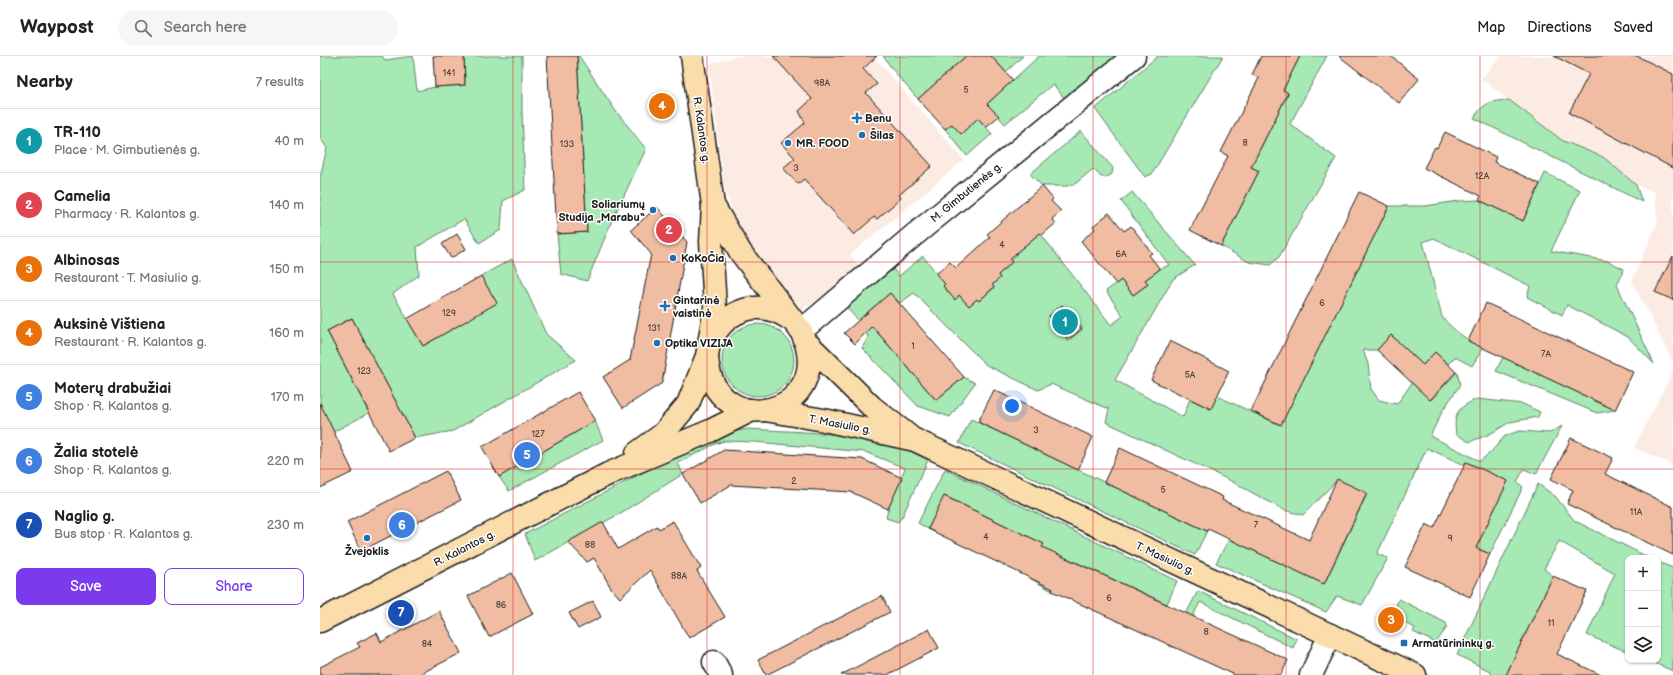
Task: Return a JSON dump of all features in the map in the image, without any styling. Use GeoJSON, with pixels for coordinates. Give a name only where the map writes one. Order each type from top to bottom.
{"type":"FeatureCollection","features":[{"type":"Feature","properties":{"kind":"main road","name":"R. Kalantos g."},"geometry":{"type":"LineString","coordinates":[[692,56],[713,205],[711,242],[715,307],[708,348],[708,369],[711,381],[718,392],[728,401],[739,407],[758,410]]}},
{"type":"Feature","properties":{"kind":"main road","name":"R. Kalantos g."},"geometry":{"type":"LineString","coordinates":[[320,621],[608,474],[758,410],[777,407],[788,401],[798,392],[805,381],[809,368],[810,355],[801,332],[741,253],[713,205]]}},
{"type":"Feature","properties":{"kind":"main road","name":"R. Kalantos g."},"geometry":{"type":"LineString","coordinates":[[608,474],[663,434],[688,404],[708,348],[716,330],[724,320],[735,313],[747,309],[772,309],[783,314],[801,332]]}},
{"type":"Feature","properties":{"kind":"main road","name":"T. Masiulio g."},"geometry":{"type":"LineString","coordinates":[[801,332],[872,407],[915,440],[1415,675]]}},
{"type":"Feature","properties":{"kind":"main road","name":"T. Masiulio g."},"geometry":{"type":"LineString","coordinates":[[758,410],[824,420],[915,440]]}},
{"type":"Feature","properties":{"kind":"street","name":"M. Gimbutienės g."},"geometry":{"type":"LineString","coordinates":[[801,332],[918,232],[1134,56]]}},
{"type":"Feature","properties":{"kind":"street"},"geometry":{"type":"LineString","coordinates":[[1311,675],[1330,635]]}},
{"type":"Feature","properties":{"kind":"shaded area"},"geometry":{"type":"Polygon","coordinates":[[[738,56],[873,56],[964,160],[850,255],[860,267],[825,295],[800,311],[771,276],[746,240],[733,214],[724,187],[709,64],[738,56]]]}},
{"type":"Feature","properties":{"kind":"shaded area"},"geometry":{"type":"Polygon","coordinates":[[[1501,56],[1673,56],[1673,362],[1632,281],[1658,221],[1655,192],[1636,185],[1603,157],[1563,141],[1481,79],[1501,56]]]}},
{"type":"Feature","properties":{"kind":"shaded area"},"geometry":{"type":"Polygon","coordinates":[[[1673,371],[1673,465],[1634,448],[1673,371]]]}},
{"type":"Feature","properties":{"kind":"green space"},"geometry":{"type":"Polygon","coordinates":[[[320,56],[382,56],[385,60],[413,56],[417,91],[435,87],[465,85],[464,56],[522,56],[522,111],[525,190],[503,201],[501,230],[479,243],[464,219],[417,247],[419,275],[393,294],[423,346],[496,303],[481,276],[512,259],[546,334],[576,360],[453,431],[415,438],[352,318],[327,331],[369,413],[333,432],[320,416],[320,177],[327,148],[320,138],[320,56]]]}},
{"type":"Feature","properties":{"kind":"green space"},"geometry":{"type":"Polygon","coordinates":[[[577,56],[579,56],[615,110],[646,149],[611,223],[587,281],[561,274],[557,234],[587,232],[577,56]]]}},
{"type":"Feature","properties":{"kind":"green space"},"geometry":{"type":"Polygon","coordinates":[[[883,56],[966,56],[918,99],[896,74],[883,56]]]}},
{"type":"Feature","properties":{"kind":"green space"},"geometry":{"type":"Polygon","coordinates":[[[991,56],[1023,56],[1006,72],[991,56]]]}},
{"type":"Feature","properties":{"kind":"green space"},"geometry":{"type":"Polygon","coordinates":[[[1039,56],[1118,56],[1064,98],[1053,84],[1005,124],[987,104],[1039,56]]]}},
{"type":"Feature","properties":{"kind":"green space"},"geometry":{"type":"Polygon","coordinates":[[[1158,56],[1223,56],[1152,174],[1145,177],[1095,109],[1158,56]]]}},
{"type":"Feature","properties":{"kind":"green space"},"geometry":{"type":"Polygon","coordinates":[[[1300,56],[1327,56],[1290,124],[1336,158],[1279,257],[1270,265],[1249,262],[1221,246],[1259,171],[1251,167],[1288,93],[1283,90],[1300,56]]]}},
{"type":"Feature","properties":{"kind":"green space"},"geometry":{"type":"Polygon","coordinates":[[[1509,100],[1563,141],[1603,157],[1636,185],[1642,202],[1474,118],[1488,103],[1509,100]]]}},
{"type":"Feature","properties":{"kind":"green space"},"geometry":{"type":"Polygon","coordinates":[[[978,118],[992,134],[967,156],[945,129],[952,124],[961,133],[978,118]]]}},
{"type":"Feature","properties":{"kind":"green space"},"geometry":{"type":"Polygon","coordinates":[[[1081,131],[1113,168],[1112,174],[1107,177],[1101,177],[1093,169],[1075,184],[1067,186],[1042,186],[1030,174],[1081,131]]]}},
{"type":"Feature","properties":{"kind":"green space"},"geometry":{"type":"Polygon","coordinates":[[[1545,173],[1580,190],[1551,251],[1608,261],[1624,269],[1617,285],[1654,364],[1628,337],[1567,305],[1562,315],[1527,297],[1530,286],[1434,238],[1423,242],[1442,317],[1461,335],[1483,348],[1472,366],[1455,357],[1448,364],[1435,352],[1423,365],[1391,335],[1377,350],[1363,350],[1368,364],[1371,389],[1379,400],[1397,404],[1412,383],[1431,400],[1457,372],[1460,385],[1443,410],[1430,436],[1480,461],[1491,452],[1505,436],[1519,431],[1550,433],[1562,426],[1536,474],[1524,469],[1517,482],[1523,487],[1490,554],[1476,548],[1507,481],[1466,462],[1464,465],[1427,448],[1377,554],[1388,558],[1362,605],[1337,596],[1326,612],[1216,563],[1229,539],[1324,584],[1367,494],[1337,480],[1303,515],[1284,510],[1229,480],[1106,422],[1109,409],[1051,384],[1038,390],[986,365],[914,293],[900,303],[890,293],[863,316],[936,400],[964,377],[975,383],[950,417],[918,406],[862,348],[868,337],[863,326],[846,307],[893,269],[899,276],[923,256],[945,284],[943,286],[955,299],[959,295],[969,306],[977,299],[979,301],[994,288],[992,285],[1000,278],[998,275],[1017,254],[1016,253],[1040,233],[1111,325],[1123,316],[1106,291],[1121,280],[1133,295],[1148,284],[1145,280],[1160,269],[1169,265],[1121,201],[1132,192],[1195,265],[1173,279],[1115,380],[1183,417],[1190,399],[1210,409],[1217,396],[1280,425],[1389,206],[1425,206],[1459,201],[1479,200],[1523,221],[1545,173]]]}},
{"type":"Feature","properties":{"kind":"green space"},"geometry":{"type":"Polygon","coordinates":[[[758,324],[778,330],[788,340],[794,360],[788,380],[778,390],[758,396],[738,390],[728,380],[722,360],[728,340],[738,330],[758,324]]]}},
{"type":"Feature","properties":{"kind":"green space"},"geometry":{"type":"Polygon","coordinates":[[[1503,357],[1615,410],[1597,413],[1496,371],[1503,357]]]}},
{"type":"Feature","properties":{"kind":"green space"},"geometry":{"type":"Polygon","coordinates":[[[1477,399],[1523,404],[1540,412],[1538,417],[1510,422],[1490,434],[1469,442],[1456,434],[1455,421],[1461,408],[1477,399]]]}},
{"type":"Feature","properties":{"kind":"green space"},"geometry":{"type":"Polygon","coordinates":[[[971,419],[1207,531],[1195,555],[959,443],[971,419]]]}},
{"type":"Feature","properties":{"kind":"green space"},"geometry":{"type":"Polygon","coordinates":[[[595,421],[603,440],[509,491],[499,477],[595,421]]]}},
{"type":"Feature","properties":{"kind":"green space"},"geometry":{"type":"Polygon","coordinates":[[[748,429],[823,433],[879,441],[901,447],[928,460],[902,517],[898,522],[886,518],[888,509],[905,468],[865,452],[755,442],[724,441],[678,463],[683,474],[619,514],[535,561],[525,534],[702,442],[725,433],[748,429]]]}},
{"type":"Feature","properties":{"kind":"green space"},"geometry":{"type":"Polygon","coordinates":[[[945,469],[1177,581],[1167,604],[1067,558],[1052,591],[1028,577],[1043,544],[945,496],[928,529],[918,523],[945,469]]]}},
{"type":"Feature","properties":{"kind":"green space"},"geometry":{"type":"Polygon","coordinates":[[[1538,484],[1555,496],[1575,521],[1644,555],[1625,555],[1625,651],[1587,635],[1615,573],[1559,541],[1544,569],[1553,576],[1508,671],[1515,675],[1492,675],[1490,671],[1457,655],[1538,484]]]}},
{"type":"Feature","properties":{"kind":"green space"},"geometry":{"type":"Polygon","coordinates":[[[1661,563],[1673,568],[1673,671],[1654,663],[1661,663],[1661,563]]]}},
{"type":"Feature","properties":{"kind":"green space"},"geometry":{"type":"Polygon","coordinates":[[[1198,591],[1297,639],[1293,648],[1200,602],[1177,648],[1169,646],[1198,591]]]}},
{"type":"Feature","properties":{"kind":"green space"},"geometry":{"type":"Polygon","coordinates":[[[1399,599],[1446,623],[1447,627],[1436,643],[1413,632],[1415,628],[1405,623],[1406,619],[1392,613],[1399,599]]]}},
{"type":"Feature","properties":{"kind":"building"},"geometry":{"type":"Polygon","coordinates":[[[433,56],[464,56],[465,85],[435,87],[433,56]]]}},
{"type":"Feature","properties":{"kind":"building"},"geometry":{"type":"Polygon","coordinates":[[[547,56],[577,56],[587,232],[557,234],[547,56]]]}},
{"type":"Feature","properties":{"kind":"building","name":"Šilas"},"geometry":{"type":"Polygon","coordinates":[[[773,56],[877,56],[863,69],[877,84],[866,93],[932,166],[899,195],[901,198],[877,219],[874,217],[854,235],[804,179],[798,184],[783,168],[795,158],[781,143],[805,123],[799,111],[812,99],[773,56]]]}},
{"type":"Feature","properties":{"kind":"building"},"geometry":{"type":"Polygon","coordinates":[[[966,56],[991,56],[1013,80],[987,104],[999,116],[986,127],[978,118],[961,134],[952,124],[945,129],[918,99],[966,56]]]}},
{"type":"Feature","properties":{"kind":"building"},"geometry":{"type":"Polygon","coordinates":[[[1261,56],[1300,56],[1283,90],[1288,93],[1251,167],[1259,171],[1221,246],[1190,230],[1228,156],[1221,152],[1259,78],[1252,75],[1261,56]]]}},
{"type":"Feature","properties":{"kind":"building"},"geometry":{"type":"Polygon","coordinates":[[[1339,56],[1391,56],[1419,79],[1399,103],[1339,56]]]}},
{"type":"Feature","properties":{"kind":"building"},"geometry":{"type":"Polygon","coordinates":[[[1554,56],[1637,56],[1673,74],[1673,168],[1569,113],[1589,74],[1554,56]]]}},
{"type":"Feature","properties":{"kind":"building"},"geometry":{"type":"Polygon","coordinates":[[[1445,132],[1496,157],[1494,162],[1540,184],[1523,221],[1479,200],[1481,196],[1424,168],[1445,132]]]}},
{"type":"Feature","properties":{"kind":"building"},"geometry":{"type":"Polygon","coordinates":[[[1042,186],[1053,199],[1051,201],[1061,211],[1052,219],[1056,223],[1042,235],[1040,233],[1016,253],[1010,260],[1012,262],[998,275],[1000,278],[992,285],[994,287],[979,301],[977,299],[969,306],[959,295],[955,300],[943,286],[945,284],[936,274],[950,262],[956,268],[990,237],[987,234],[1042,186]]]}},
{"type":"Feature","properties":{"kind":"building"},"geometry":{"type":"Polygon","coordinates":[[[1359,192],[1389,206],[1281,425],[1251,411],[1359,192]]]}},
{"type":"Feature","properties":{"kind":"building"},"geometry":{"type":"Polygon","coordinates":[[[657,207],[687,242],[662,383],[623,408],[603,377],[630,360],[651,254],[631,230],[657,207]]]}},
{"type":"Feature","properties":{"kind":"building"},"geometry":{"type":"Polygon","coordinates":[[[1109,213],[1124,231],[1131,226],[1152,253],[1149,255],[1160,269],[1145,280],[1148,284],[1133,295],[1121,280],[1116,284],[1081,241],[1095,229],[1093,226],[1109,213]]]}},
{"type":"Feature","properties":{"kind":"building"},"geometry":{"type":"Polygon","coordinates":[[[457,234],[466,249],[451,258],[442,244],[457,234]]]}},
{"type":"Feature","properties":{"kind":"building"},"geometry":{"type":"Polygon","coordinates":[[[1673,256],[1673,300],[1655,292],[1673,256]]]}},
{"type":"Feature","properties":{"kind":"building"},"geometry":{"type":"Polygon","coordinates":[[[481,276],[497,303],[423,346],[407,319],[481,276]]]}},
{"type":"Feature","properties":{"kind":"building"},"geometry":{"type":"Polygon","coordinates":[[[890,293],[964,377],[936,400],[872,326],[855,344],[844,333],[890,293]]]}},
{"type":"Feature","properties":{"kind":"building"},"geometry":{"type":"Polygon","coordinates":[[[1486,303],[1633,372],[1615,410],[1468,341],[1486,303]]]}},
{"type":"Feature","properties":{"kind":"building"},"geometry":{"type":"Polygon","coordinates":[[[1062,305],[1082,329],[1068,340],[1049,316],[1062,305]]]}},
{"type":"Feature","properties":{"kind":"building"},"geometry":{"type":"Polygon","coordinates":[[[352,318],[415,438],[389,451],[327,331],[352,318]]]}},
{"type":"Feature","properties":{"kind":"building"},"geometry":{"type":"Polygon","coordinates":[[[1391,335],[1423,365],[1435,352],[1456,372],[1430,400],[1377,350],[1391,335]]]}},
{"type":"Feature","properties":{"kind":"building"},"geometry":{"type":"Polygon","coordinates":[[[1170,341],[1229,371],[1211,409],[1151,380],[1170,341]]]}},
{"type":"Feature","properties":{"kind":"building"},"geometry":{"type":"Polygon","coordinates":[[[994,390],[1093,437],[1078,470],[978,422],[994,390]]]}},
{"type":"Feature","properties":{"kind":"building"},"geometry":{"type":"Polygon","coordinates":[[[578,392],[595,421],[499,477],[482,447],[578,392]]]}},
{"type":"Feature","properties":{"kind":"building"},"geometry":{"type":"Polygon","coordinates":[[[320,403],[353,472],[320,488],[320,403]]]}},
{"type":"Feature","properties":{"kind":"building"},"geometry":{"type":"Polygon","coordinates":[[[1571,438],[1613,458],[1605,474],[1673,507],[1673,555],[1567,504],[1573,490],[1551,479],[1571,438]]]}},
{"type":"Feature","properties":{"kind":"building"},"geometry":{"type":"Polygon","coordinates":[[[1120,448],[1223,497],[1222,500],[1309,540],[1337,479],[1367,493],[1324,584],[1104,482],[1120,448]]]}},
{"type":"Feature","properties":{"kind":"building"},"geometry":{"type":"Polygon","coordinates":[[[724,450],[862,459],[902,478],[888,509],[851,492],[731,485],[700,503],[683,474],[724,450]]]}},
{"type":"Feature","properties":{"kind":"building"},"geometry":{"type":"Polygon","coordinates":[[[1466,462],[1508,481],[1476,548],[1490,554],[1470,597],[1405,567],[1426,524],[1434,528],[1466,462]]]}},
{"type":"Feature","properties":{"kind":"building"},"geometry":{"type":"Polygon","coordinates":[[[446,471],[461,500],[361,551],[347,522],[446,471]]]}},
{"type":"Feature","properties":{"kind":"building"},"geometry":{"type":"Polygon","coordinates":[[[944,496],[1044,544],[1042,547],[1288,660],[1281,675],[1235,675],[1052,591],[1053,589],[928,529],[944,496]]]}},
{"type":"Feature","properties":{"kind":"building"},"geometry":{"type":"Polygon","coordinates":[[[673,521],[701,568],[697,571],[725,617],[689,638],[650,570],[620,598],[611,588],[594,558],[587,562],[568,542],[603,522],[618,549],[657,526],[659,529],[673,521]]]}},
{"type":"Feature","properties":{"kind":"building"},"geometry":{"type":"Polygon","coordinates":[[[512,573],[533,614],[489,637],[468,596],[512,573]]]}},
{"type":"Feature","properties":{"kind":"building"},"geometry":{"type":"Polygon","coordinates":[[[1553,576],[1587,591],[1557,654],[1601,675],[1506,675],[1553,576]]]}},
{"type":"Feature","properties":{"kind":"building"},"geometry":{"type":"Polygon","coordinates":[[[882,596],[890,612],[766,675],[758,660],[882,596]]]}},
{"type":"Feature","properties":{"kind":"building"},"geometry":{"type":"Polygon","coordinates":[[[593,601],[601,617],[578,629],[569,613],[593,601]]]}},
{"type":"Feature","properties":{"kind":"building"},"geometry":{"type":"Polygon","coordinates":[[[439,611],[461,653],[418,675],[320,675],[320,667],[360,647],[357,643],[377,633],[381,642],[439,611]]]}},
{"type":"Feature","properties":{"kind":"building"},"geometry":{"type":"Polygon","coordinates":[[[929,629],[939,648],[887,675],[841,675],[929,629]]]}},
{"type":"Feature","properties":{"kind":"place","name":"Auksinė Vištiena"},"geometry":{"type":"Point","coordinates":[662,106]}},
{"type":"Feature","properties":{"kind":"place","name":"Benu"},"geometry":{"type":"Point","coordinates":[857,118]}},
{"type":"Feature","properties":{"kind":"place","name":"Šilas"},"geometry":{"type":"Point","coordinates":[862,135]}},
{"type":"Feature","properties":{"kind":"place","name":"MR. FOOD"},"geometry":{"type":"Point","coordinates":[788,143]}},
{"type":"Feature","properties":{"kind":"place","name":"Soliariumų Studija „Marabu“"},"geometry":{"type":"Point","coordinates":[653,210]}},
{"type":"Feature","properties":{"kind":"place","name":"Camelia"},"geometry":{"type":"Point","coordinates":[669,230]}},
{"type":"Feature","properties":{"kind":"place","name":"KoKoČia"},"geometry":{"type":"Point","coordinates":[673,258]}},
{"type":"Feature","properties":{"kind":"place","name":"Gintarinė vaistinė"},"geometry":{"type":"Point","coordinates":[665,306]}},
{"type":"Feature","properties":{"kind":"place","name":"TR-110"},"geometry":{"type":"Point","coordinates":[1065,322]}},
{"type":"Feature","properties":{"kind":"place","name":"Optika VIZIJA"},"geometry":{"type":"Point","coordinates":[657,343]}},
{"type":"Feature","properties":{"kind":"place","name":"Moterų drabužiai"},"geometry":{"type":"Point","coordinates":[527,455]}},
{"type":"Feature","properties":{"kind":"place","name":"Žalia stotelė"},"geometry":{"type":"Point","coordinates":[402,525]}},
{"type":"Feature","properties":{"kind":"place","name":"Žvejoklis"},"geometry":{"type":"Point","coordinates":[367,538]}},
{"type":"Feature","properties":{"kind":"place","name":"Naglio g."},"geometry":{"type":"Point","coordinates":[401,613]}},
{"type":"Feature","properties":{"kind":"place","name":"Albinosas"},"geometry":{"type":"Point","coordinates":[1391,620]}},
{"type":"Feature","properties":{"kind":"place","name":"Armatūrininkų g."},"geometry":{"type":"Point","coordinates":[1404,643]}}]}
